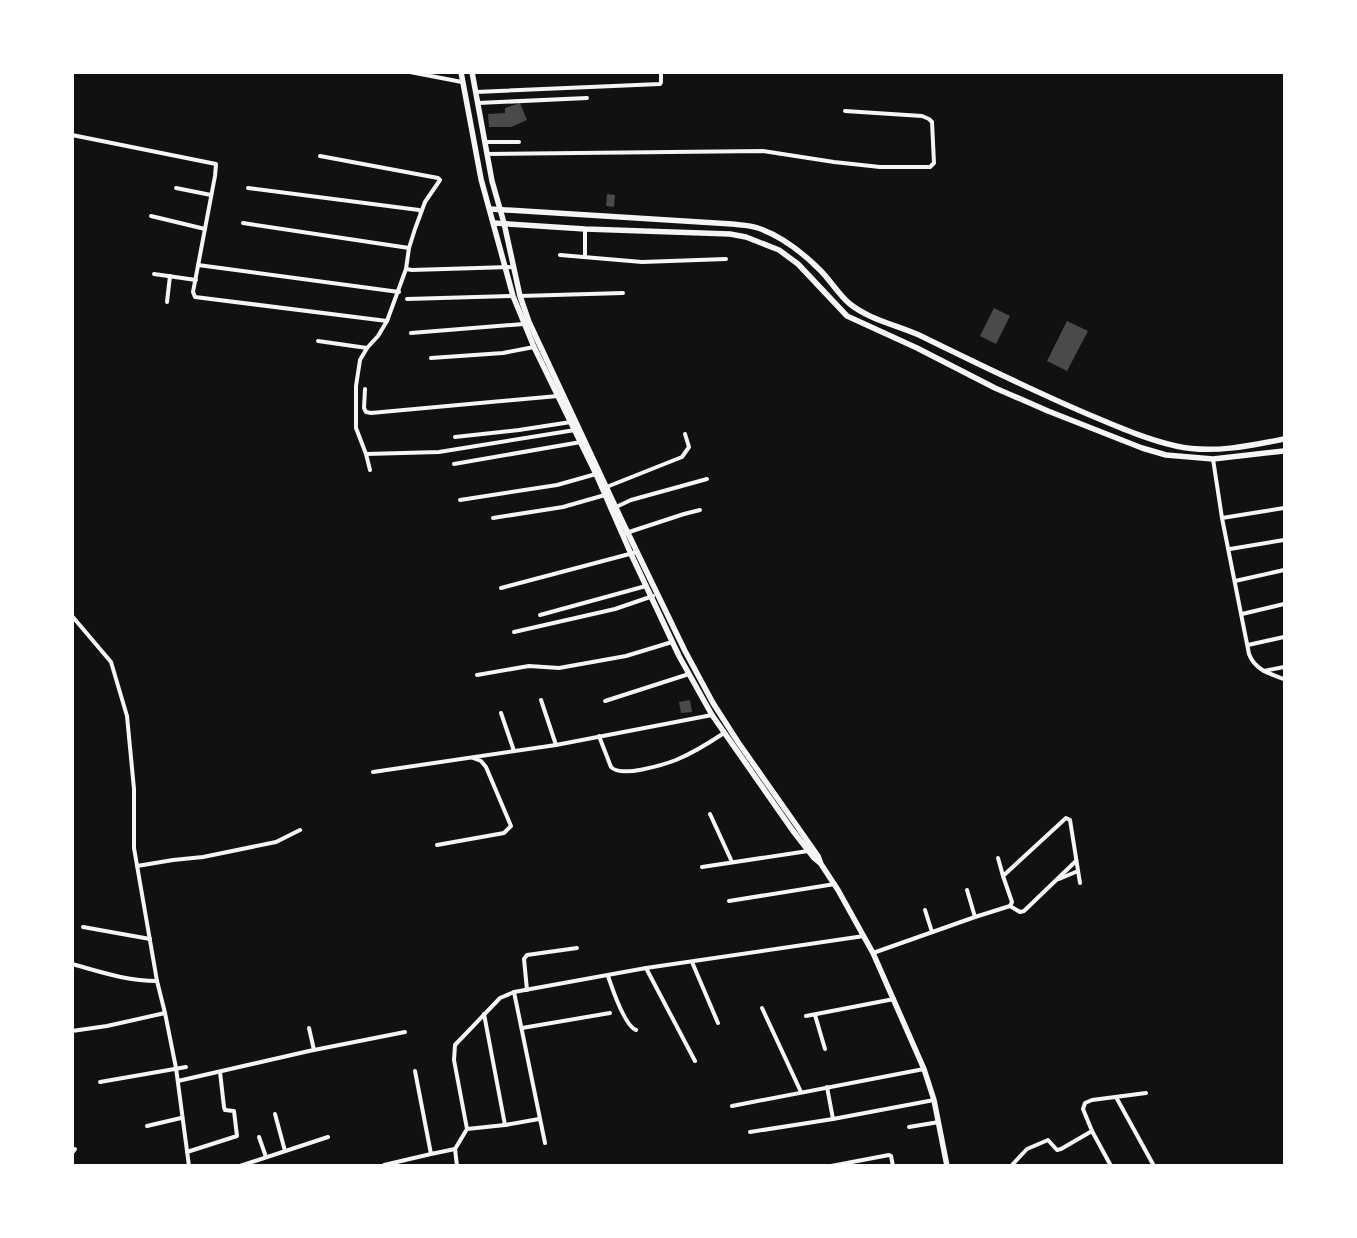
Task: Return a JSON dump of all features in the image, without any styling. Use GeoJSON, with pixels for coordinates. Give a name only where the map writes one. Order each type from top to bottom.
{"type":"FeatureCollection","features":[{"type":"Feature","properties":{"kind":"main road"},"geometry":{"type":"LineString","coordinates":[[462,72],[462,82],[481,179],[513,296],[534,347],[558,396],[573,421],[575,430],[596,474],[616,506],[625,534]]}},
{"type":"Feature","properties":{"kind":"main road"},"geometry":{"type":"LineString","coordinates":[[472,72],[492,181],[501,210],[520,296],[533,331],[604,488],[605,495],[713,703],[736,744],[808,850],[835,884],[873,953],[924,1069],[934,1100],[947,1166]]}},
{"type":"Feature","properties":{"kind":"main road"},"geometry":{"type":"LineString","coordinates":[[490,209],[732,224],[757,228],[797,250],[820,270],[850,304],[856,308],[883,321],[911,331],[1053,400],[1153,440],[1176,446],[1197,449],[1226,448],[1284,439]]}},
{"type":"Feature","properties":{"kind":"main road"},"geometry":{"type":"LineString","coordinates":[[494,223],[586,229],[730,234],[746,237],[779,250],[798,264],[847,316],[917,348],[987,384],[1048,411],[1142,448],[1166,455],[1213,459],[1284,450]]}},
{"type":"Feature","properties":{"kind":"main road"},"geometry":{"type":"LineString","coordinates":[[1048,411],[1053,400]]}},
{"type":"Feature","properties":{"kind":"main road"},"geometry":{"type":"LineString","coordinates":[[634,553],[646,586],[672,642],[712,715],[724,733],[736,744],[818,856],[821,864]]}},
{"type":"Feature","properties":{"kind":"street"},"geometry":{"type":"LineString","coordinates":[[410,72],[462,82]]}},
{"type":"Feature","properties":{"kind":"street"},"geometry":{"type":"LineString","coordinates":[[476,92],[660,84],[662,82],[661,72]]}},
{"type":"Feature","properties":{"kind":"street"},"geometry":{"type":"LineString","coordinates":[[478,103],[587,98]]}},
{"type":"Feature","properties":{"kind":"street"},"geometry":{"type":"LineString","coordinates":[[487,154],[763,152],[880,167],[930,167],[934,163],[932,122],[929,119],[922,116],[845,112]]}},
{"type":"Feature","properties":{"kind":"street"},"geometry":{"type":"LineString","coordinates":[[72,135],[214,162],[217,166],[193,292],[195,297],[387,321]]}},
{"type":"Feature","properties":{"kind":"street"},"geometry":{"type":"LineString","coordinates":[[485,142],[520,142]]}},
{"type":"Feature","properties":{"kind":"street"},"geometry":{"type":"LineString","coordinates":[[320,156],[438,178],[439,184],[430,194],[421,212],[409,248],[408,269],[387,321],[378,336],[367,348],[360,360],[357,372],[356,428],[370,470]]}},
{"type":"Feature","properties":{"kind":"street"},"geometry":{"type":"LineString","coordinates":[[176,188],[212,195]]}},
{"type":"Feature","properties":{"kind":"street"},"geometry":{"type":"LineString","coordinates":[[248,188],[419,210],[421,212]]}},
{"type":"Feature","properties":{"kind":"street"},"geometry":{"type":"LineString","coordinates":[[151,216],[205,229]]}},
{"type":"Feature","properties":{"kind":"street"},"geometry":{"type":"LineString","coordinates":[[243,223],[409,248]]}},
{"type":"Feature","properties":{"kind":"street"},"geometry":{"type":"LineString","coordinates":[[585,257],[586,229]]}},
{"type":"Feature","properties":{"kind":"street"},"geometry":{"type":"LineString","coordinates":[[560,255],[642,262],[726,259]]}},
{"type":"Feature","properties":{"kind":"street"},"geometry":{"type":"LineString","coordinates":[[198,265],[398,292]]}},
{"type":"Feature","properties":{"kind":"street"},"geometry":{"type":"LineString","coordinates":[[408,269],[514,267]]}},
{"type":"Feature","properties":{"kind":"street"},"geometry":{"type":"LineString","coordinates":[[154,274],[196,280]]}},
{"type":"Feature","properties":{"kind":"street"},"geometry":{"type":"LineString","coordinates":[[167,302],[170,276]]}},
{"type":"Feature","properties":{"kind":"street"},"geometry":{"type":"LineString","coordinates":[[520,296],[623,293]]}},
{"type":"Feature","properties":{"kind":"street"},"geometry":{"type":"LineString","coordinates":[[407,299],[513,296]]}},
{"type":"Feature","properties":{"kind":"street"},"geometry":{"type":"LineString","coordinates":[[412,333],[524,324]]}},
{"type":"Feature","properties":{"kind":"street"},"geometry":{"type":"LineString","coordinates":[[318,341],[367,348]]}},
{"type":"Feature","properties":{"kind":"street"},"geometry":{"type":"LineString","coordinates":[[431,358],[503,352],[534,347]]}},
{"type":"Feature","properties":{"kind":"street"},"geometry":{"type":"LineString","coordinates":[[365,389],[364,408],[366,412],[371,414],[558,396]]}},
{"type":"Feature","properties":{"kind":"street"},"geometry":{"type":"LineString","coordinates":[[455,437],[573,421]]}},
{"type":"Feature","properties":{"kind":"street"},"geometry":{"type":"LineString","coordinates":[[366,454],[439,452],[575,430]]}},
{"type":"Feature","properties":{"kind":"street"},"geometry":{"type":"LineString","coordinates":[[604,488],[682,457],[689,448],[685,434]]}},
{"type":"Feature","properties":{"kind":"street"},"geometry":{"type":"LineString","coordinates":[[454,464],[581,442]]}},
{"type":"Feature","properties":{"kind":"street"},"geometry":{"type":"LineString","coordinates":[[1213,459],[1222,518],[1230,549],[1251,660],[1264,671],[1284,680]]}},
{"type":"Feature","properties":{"kind":"street"},"geometry":{"type":"LineString","coordinates":[[460,500],[557,485],[596,474]]}},
{"type":"Feature","properties":{"kind":"street"},"geometry":{"type":"LineString","coordinates":[[616,506],[647,495],[707,479]]}},
{"type":"Feature","properties":{"kind":"street"},"geometry":{"type":"LineString","coordinates":[[493,518],[563,506],[605,495]]}},
{"type":"Feature","properties":{"kind":"street"},"geometry":{"type":"LineString","coordinates":[[1222,518],[1284,508]]}},
{"type":"Feature","properties":{"kind":"street"},"geometry":{"type":"LineString","coordinates":[[625,534],[700,510]]}},
{"type":"Feature","properties":{"kind":"street"},"geometry":{"type":"LineString","coordinates":[[1230,549],[1284,540]]}},
{"type":"Feature","properties":{"kind":"street"},"geometry":{"type":"LineString","coordinates":[[501,588],[634,553]]}},
{"type":"Feature","properties":{"kind":"street"},"geometry":{"type":"LineString","coordinates":[[1235,581],[1284,570]]}},
{"type":"Feature","properties":{"kind":"street"},"geometry":{"type":"LineString","coordinates":[[540,615],[646,586]]}},
{"type":"Feature","properties":{"kind":"street"},"geometry":{"type":"LineString","coordinates":[[514,632],[615,609],[657,594]]}},
{"type":"Feature","properties":{"kind":"street"},"geometry":{"type":"LineString","coordinates":[[1242,614],[1284,604]]}},
{"type":"Feature","properties":{"kind":"street"},"geometry":{"type":"LineString","coordinates":[[72,616],[111,662],[127,716],[134,789],[134,848],[156,981],[165,1013],[176,1068],[181,1118],[189,1166]]}},
{"type":"Feature","properties":{"kind":"street"},"geometry":{"type":"LineString","coordinates":[[1248,645],[1284,637]]}},
{"type":"Feature","properties":{"kind":"street"},"geometry":{"type":"LineString","coordinates":[[477,675],[529,666],[559,668],[626,656],[679,639]]}},
{"type":"Feature","properties":{"kind":"street"},"geometry":{"type":"LineString","coordinates":[[1264,671],[1284,667]]}},
{"type":"Feature","properties":{"kind":"street"},"geometry":{"type":"LineString","coordinates":[[605,701],[689,674]]}},
{"type":"Feature","properties":{"kind":"street"},"geometry":{"type":"LineString","coordinates":[[541,700],[556,745]]}},
{"type":"Feature","properties":{"kind":"street"},"geometry":{"type":"LineString","coordinates":[[501,713],[514,751]]}},
{"type":"Feature","properties":{"kind":"street"},"geometry":{"type":"LineString","coordinates":[[373,772],[556,745],[712,715]]}},
{"type":"Feature","properties":{"kind":"street"},"geometry":{"type":"LineString","coordinates":[[599,736],[612,767],[619,772],[639,770],[675,760],[724,733]]}},
{"type":"Feature","properties":{"kind":"street"},"geometry":{"type":"LineString","coordinates":[[437,845],[504,833],[511,826],[486,767],[481,761],[471,757]]}},
{"type":"Feature","properties":{"kind":"street"},"geometry":{"type":"LineString","coordinates":[[710,814],[732,862]]}},
{"type":"Feature","properties":{"kind":"street"},"geometry":{"type":"LineString","coordinates":[[1003,876],[1066,818],[1070,820],[1080,883]]}},
{"type":"Feature","properties":{"kind":"street"},"geometry":{"type":"LineString","coordinates":[[137,866],[276,842],[300,830]]}},
{"type":"Feature","properties":{"kind":"street"},"geometry":{"type":"LineString","coordinates":[[702,867],[808,850]]}},
{"type":"Feature","properties":{"kind":"street"},"geometry":{"type":"LineString","coordinates":[[998,858],[1012,902],[1010,906]]}},
{"type":"Feature","properties":{"kind":"street"},"geometry":{"type":"LineString","coordinates":[[873,953],[1010,906],[1020,912],[1024,911],[1076,861]]}},
{"type":"Feature","properties":{"kind":"street"},"geometry":{"type":"LineString","coordinates":[[1055,881],[1078,871]]}},
{"type":"Feature","properties":{"kind":"street"},"geometry":{"type":"LineString","coordinates":[[728,901],[835,884]]}},
{"type":"Feature","properties":{"kind":"street"},"geometry":{"type":"LineString","coordinates":[[967,890],[975,917]]}},
{"type":"Feature","properties":{"kind":"street"},"geometry":{"type":"LineString","coordinates":[[925,910],[932,932]]}},
{"type":"Feature","properties":{"kind":"street"},"geometry":{"type":"LineString","coordinates":[[83,927],[150,939]]}},
{"type":"Feature","properties":{"kind":"street"},"geometry":{"type":"LineString","coordinates":[[457,1166],[455,1149],[467,1129],[454,1060],[454,1048],[500,998],[514,992],[606,977],[646,968],[864,936]]}},
{"type":"Feature","properties":{"kind":"street"},"geometry":{"type":"LineString","coordinates":[[528,990],[524,964],[524,959],[527,955],[577,948]]}},
{"type":"Feature","properties":{"kind":"street"},"geometry":{"type":"LineString","coordinates":[[692,962],[718,1023]]}},
{"type":"Feature","properties":{"kind":"street"},"geometry":{"type":"LineString","coordinates":[[72,964],[119,978],[156,981]]}},
{"type":"Feature","properties":{"kind":"street"},"geometry":{"type":"LineString","coordinates":[[646,968],[695,1061]]}},
{"type":"Feature","properties":{"kind":"street"},"geometry":{"type":"LineString","coordinates":[[606,977],[630,1026],[636,1030]]}},
{"type":"Feature","properties":{"kind":"street"},"geometry":{"type":"LineString","coordinates":[[514,992],[545,1143]]}},
{"type":"Feature","properties":{"kind":"street"},"geometry":{"type":"LineString","coordinates":[[806,1016],[894,999]]}},
{"type":"Feature","properties":{"kind":"street"},"geometry":{"type":"LineString","coordinates":[[762,1008],[801,1092]]}},
{"type":"Feature","properties":{"kind":"street"},"geometry":{"type":"LineString","coordinates":[[72,1030],[107,1026],[165,1013]]}},
{"type":"Feature","properties":{"kind":"street"},"geometry":{"type":"LineString","coordinates":[[522,1028],[610,1013]]}},
{"type":"Feature","properties":{"kind":"street"},"geometry":{"type":"LineString","coordinates":[[484,1014],[505,1125]]}},
{"type":"Feature","properties":{"kind":"street"},"geometry":{"type":"LineString","coordinates":[[815,1014],[824,1049]]}},
{"type":"Feature","properties":{"kind":"street"},"geometry":{"type":"LineString","coordinates":[[310,1028],[314,1050]]}},
{"type":"Feature","properties":{"kind":"street"},"geometry":{"type":"LineString","coordinates":[[178,1081],[314,1050],[406,1032]]}},
{"type":"Feature","properties":{"kind":"street"},"geometry":{"type":"LineString","coordinates":[[100,1082],[186,1067]]}},
{"type":"Feature","properties":{"kind":"street"},"geometry":{"type":"LineString","coordinates":[[732,1106],[924,1069]]}},
{"type":"Feature","properties":{"kind":"street"},"geometry":{"type":"LineString","coordinates":[[415,1071],[431,1154]]}},
{"type":"Feature","properties":{"kind":"street"},"geometry":{"type":"LineString","coordinates":[[187,1152],[237,1137],[233,1110],[226,1110],[224,1107],[220,1072]]}},
{"type":"Feature","properties":{"kind":"street"},"geometry":{"type":"LineString","coordinates":[[827,1087],[833,1119]]}},
{"type":"Feature","properties":{"kind":"street"},"geometry":{"type":"LineString","coordinates":[[1111,1166],[1084,1115],[1083,1106],[1092,1100],[1146,1093]]}},
{"type":"Feature","properties":{"kind":"street"},"geometry":{"type":"LineString","coordinates":[[1116,1097],[1154,1166]]}},
{"type":"Feature","properties":{"kind":"street"},"geometry":{"type":"LineString","coordinates":[[750,1132],[934,1100]]}},
{"type":"Feature","properties":{"kind":"street"},"geometry":{"type":"LineString","coordinates":[[276,1114],[285,1151]]}},
{"type":"Feature","properties":{"kind":"street"},"geometry":{"type":"LineString","coordinates":[[147,1126],[181,1118]]}},
{"type":"Feature","properties":{"kind":"street"},"geometry":{"type":"LineString","coordinates":[[467,1129],[539,1120]]}},
{"type":"Feature","properties":{"kind":"street"},"geometry":{"type":"LineString","coordinates":[[909,1127],[938,1122]]}},
{"type":"Feature","properties":{"kind":"street"},"geometry":{"type":"LineString","coordinates":[[1011,1166],[1032,1146],[1048,1140],[1057,1150],[1061,1149],[1092,1130]]}},
{"type":"Feature","properties":{"kind":"street"},"geometry":{"type":"LineString","coordinates":[[259,1137],[266,1157]]}},
{"type":"Feature","properties":{"kind":"street"},"geometry":{"type":"LineString","coordinates":[[240,1166],[328,1137]]}},
{"type":"Feature","properties":{"kind":"street"},"geometry":{"type":"LineString","coordinates":[[384,1165],[455,1149]]}},
{"type":"Feature","properties":{"kind":"street"},"geometry":{"type":"LineString","coordinates":[[831,1166],[889,1155],[891,1156],[893,1166]]}},
{"type":"Feature","properties":{"kind":"building"},"geometry":{"type":"Polygon","coordinates":[[[520,103],[527,120],[511,127],[489,127],[488,114],[505,113],[505,108],[520,103]]]}},
{"type":"Feature","properties":{"kind":"building"},"geometry":{"type":"Polygon","coordinates":[[[607,194],[615,195],[614,207],[606,206],[607,194]]]}},
{"type":"Feature","properties":{"kind":"building"},"geometry":{"type":"Polygon","coordinates":[[[994,308],[1010,316],[996,344],[980,336],[994,308]]]}},
{"type":"Feature","properties":{"kind":"building"},"geometry":{"type":"Polygon","coordinates":[[[1067,321],[1088,331],[1067,371],[1047,361],[1067,321]]]}},
{"type":"Feature","properties":{"kind":"building"},"geometry":{"type":"Polygon","coordinates":[[[690,700],[692,712],[681,713],[679,702],[690,700]]]}}]}
